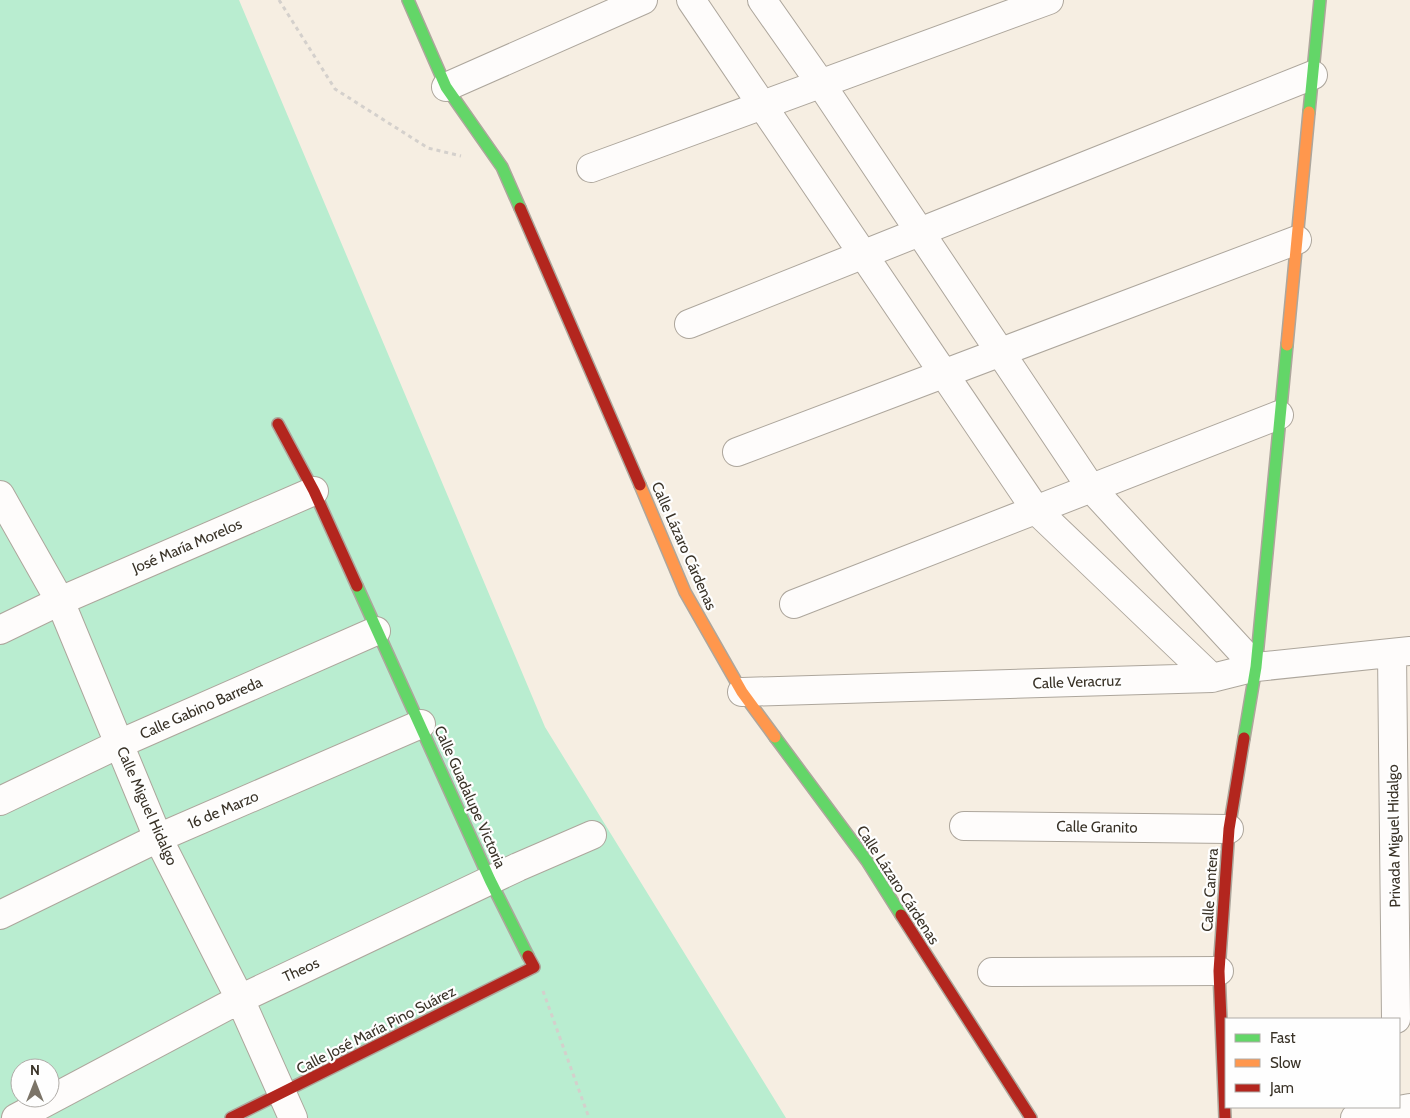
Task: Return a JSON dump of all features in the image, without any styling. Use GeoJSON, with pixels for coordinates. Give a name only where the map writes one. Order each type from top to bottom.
{"type":"FeatureCollection","features":[{"type":"Feature","properties":{"kind":"street","name":"Calle Lázaro Cárdenas"},"geometry":{"type":"LineString","coordinates":[[408,0],[446,87],[502,167],[577,336],[685,592],[742,692],[867,861],[1007,1084],[1031,1118]]}},
{"type":"Feature","properties":{"kind":"street"},"geometry":{"type":"LineString","coordinates":[[446,87],[643,0]]}},
{"type":"Feature","properties":{"kind":"street"},"geometry":{"type":"LineString","coordinates":[[691,0],[1036,510],[1212,678]]}},
{"type":"Feature","properties":{"kind":"street"},"geometry":{"type":"LineString","coordinates":[[762,0],[821,84],[1092,488],[1256,667]]}},
{"type":"Feature","properties":{"kind":"street"},"geometry":{"type":"LineString","coordinates":[[591,168],[1049,0]]}},
{"type":"Feature","properties":{"kind":"street","name":"Calle Cantera"},"geometry":{"type":"LineString","coordinates":[[1225,1118],[1219,971],[1229,829],[1256,667],[1320,0]]}},
{"type":"Feature","properties":{"kind":"street"},"geometry":{"type":"LineString","coordinates":[[689,324],[1312,75]]}},
{"type":"Feature","properties":{"kind":"street"},"geometry":{"type":"LineString","coordinates":[[737,452],[1297,240]]}},
{"type":"Feature","properties":{"kind":"street"},"geometry":{"type":"LineString","coordinates":[[794,604],[1279,415]]}},
{"type":"Feature","properties":{"kind":"street","name":"Calle Guadalupe Victoria"},"geometry":{"type":"LineString","coordinates":[[278,424],[314,491],[376,630],[422,724],[490,880],[534,967]]}},
{"type":"Feature","properties":{"kind":"street","name":"José María Morelos"},"geometry":{"type":"LineString","coordinates":[[0,630],[60,601],[314,491]]}},
{"type":"Feature","properties":{"kind":"street","name":"Calle Miguel Hidalgo"},"geometry":{"type":"LineString","coordinates":[[0,495],[60,601],[158,838],[240,999],[293,1118]]}},
{"type":"Feature","properties":{"kind":"street","name":"Calle Gabino Barreda"},"geometry":{"type":"LineString","coordinates":[[0,801],[119,744],[376,630]]}},
{"type":"Feature","properties":{"kind":"street","name":"Calle Veracruz"},"geometry":{"type":"LineString","coordinates":[[742,692],[1212,678],[1256,667],[1401,652]]}},
{"type":"Feature","properties":{"kind":"street","name":"Privada Miguel Hidalgo"},"geometry":{"type":"LineString","coordinates":[[1396,1018],[1401,652]]}},
{"type":"Feature","properties":{"kind":"street","name":"16 de Marzo"},"geometry":{"type":"LineString","coordinates":[[0,915],[158,838],[422,724]]}},
{"type":"Feature","properties":{"kind":"street","name":"Calle Granito"},"geometry":{"type":"LineString","coordinates":[[964,826],[1229,829]]}},
{"type":"Feature","properties":{"kind":"street","name":"Theos"},"geometry":{"type":"LineString","coordinates":[[16,1118],[240,999],[490,880],[592,835]]}},
{"type":"Feature","properties":{"kind":"street","name":"Calle José María Pino Suárez"},"geometry":{"type":"LineString","coordinates":[[230,1118],[534,967]]}},
{"type":"Feature","properties":{"kind":"street"},"geometry":{"type":"LineString","coordinates":[[992,972],[1219,971]]}},
{"type":"Feature","properties":{"kind":"street"},"geometry":{"type":"LineString","coordinates":[[1355,1118],[1401,1108]]}},
{"type":"Feature","properties":{"kind":"path"},"geometry":{"type":"LineString","coordinates":[[279,0],[335,89],[428,148],[502,167]]}},
{"type":"Feature","properties":{"kind":"path"},"geometry":{"type":"LineString","coordinates":[[534,967],[589,1118]]}},
{"type":"Feature","properties":{"kind":"green space"},"geometry":{"type":"Polygon","coordinates":[[[0,0],[239,0],[545,727],[786,1118],[0,1118],[0,0]]]}},
{"type":"Feature","properties":{"kind":"traffic: fast"},"geometry":{"type":"LineString","coordinates":[[408,0],[446,87],[502,167],[520,208]]}},
{"type":"Feature","properties":{"kind":"traffic: fast"},"geometry":{"type":"LineString","coordinates":[[1309,112],[1320,0]]}},
{"type":"Feature","properties":{"kind":"traffic: fast"},"geometry":{"type":"LineString","coordinates":[[1244,738],[1256,667],[1287,345]]}},
{"type":"Feature","properties":{"kind":"traffic: fast"},"geometry":{"type":"LineString","coordinates":[[357,586],[490,880],[528,956]]}},
{"type":"Feature","properties":{"kind":"traffic: fast"},"geometry":{"type":"LineString","coordinates":[[775,737],[867,861],[901,915]]}},
{"type":"Feature","properties":{"kind":"traffic: slow"},"geometry":{"type":"LineString","coordinates":[[1287,345],[1309,112]]}},
{"type":"Feature","properties":{"kind":"traffic: slow"},"geometry":{"type":"LineString","coordinates":[[640,485],[685,592],[742,692],[775,737]]}},
{"type":"Feature","properties":{"kind":"traffic: jam"},"geometry":{"type":"LineString","coordinates":[[520,208],[640,485]]}},
{"type":"Feature","properties":{"kind":"traffic: jam"},"geometry":{"type":"LineString","coordinates":[[278,424],[314,491],[357,586]]}},
{"type":"Feature","properties":{"kind":"traffic: jam"},"geometry":{"type":"LineString","coordinates":[[1225,1118],[1219,971],[1229,829],[1244,738]]}},
{"type":"Feature","properties":{"kind":"traffic: jam"},"geometry":{"type":"LineString","coordinates":[[901,915],[1031,1118]]}},
{"type":"Feature","properties":{"kind":"traffic: jam"},"geometry":{"type":"LineString","coordinates":[[231,1118],[534,967],[528,956]]}}]}
